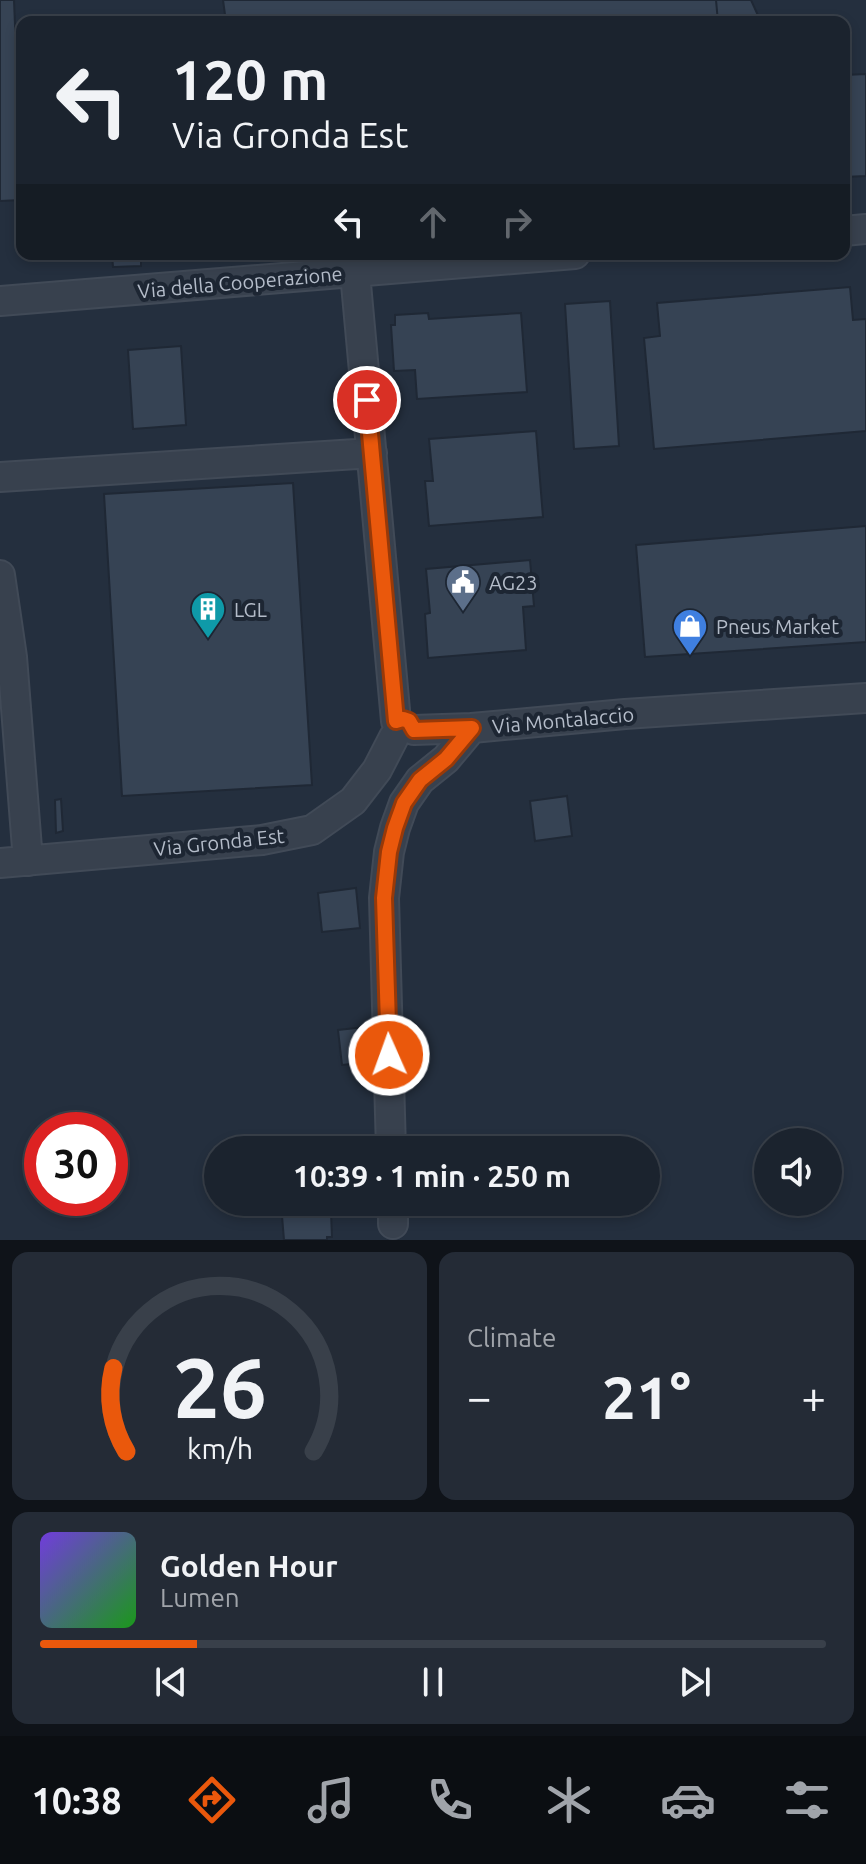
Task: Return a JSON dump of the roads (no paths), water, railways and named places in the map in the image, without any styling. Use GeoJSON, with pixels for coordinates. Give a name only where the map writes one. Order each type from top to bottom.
{"type":"FeatureCollection","features":[{"type":"Feature","properties":{"kind":"street","name":"Via della Cooperazione"},"geometry":{"type":"LineString","coordinates":[[0,301],[506,260]]}},
{"type":"Feature","properties":{"kind":"street"},"geometry":{"type":"LineString","coordinates":[[355,273],[401,729],[472,728]]}},
{"type":"Feature","properties":{"kind":"street"},"geometry":{"type":"LineString","coordinates":[[0,477],[372,453]]}},
{"type":"Feature","properties":{"kind":"street"},"geometry":{"type":"LineString","coordinates":[[0,575],[12,657],[14,862]]}},
{"type":"Feature","properties":{"kind":"street","name":"Via Montalaccio"},"geometry":{"type":"LineString","coordinates":[[391,1136],[384,898],[389,852],[404,803],[420,780],[446,759],[472,728],[866,698]]}},
{"type":"Feature","properties":{"kind":"street","name":"Via Gronda Est"},"geometry":{"type":"LineString","coordinates":[[14,862],[262,840],[312,830],[353,801],[377,770],[401,729]]}},
{"type":"Feature","properties":{"kind":"place","name":"AG23"},"geometry":{"type":"Point","coordinates":[463,613]}},
{"type":"Feature","properties":{"kind":"place","name":"LGL"},"geometry":{"type":"Point","coordinates":[208,640]}},
{"type":"Feature","properties":{"kind":"place","name":"Pneus Market"},"geometry":{"type":"Point","coordinates":[690,657]}}]}
